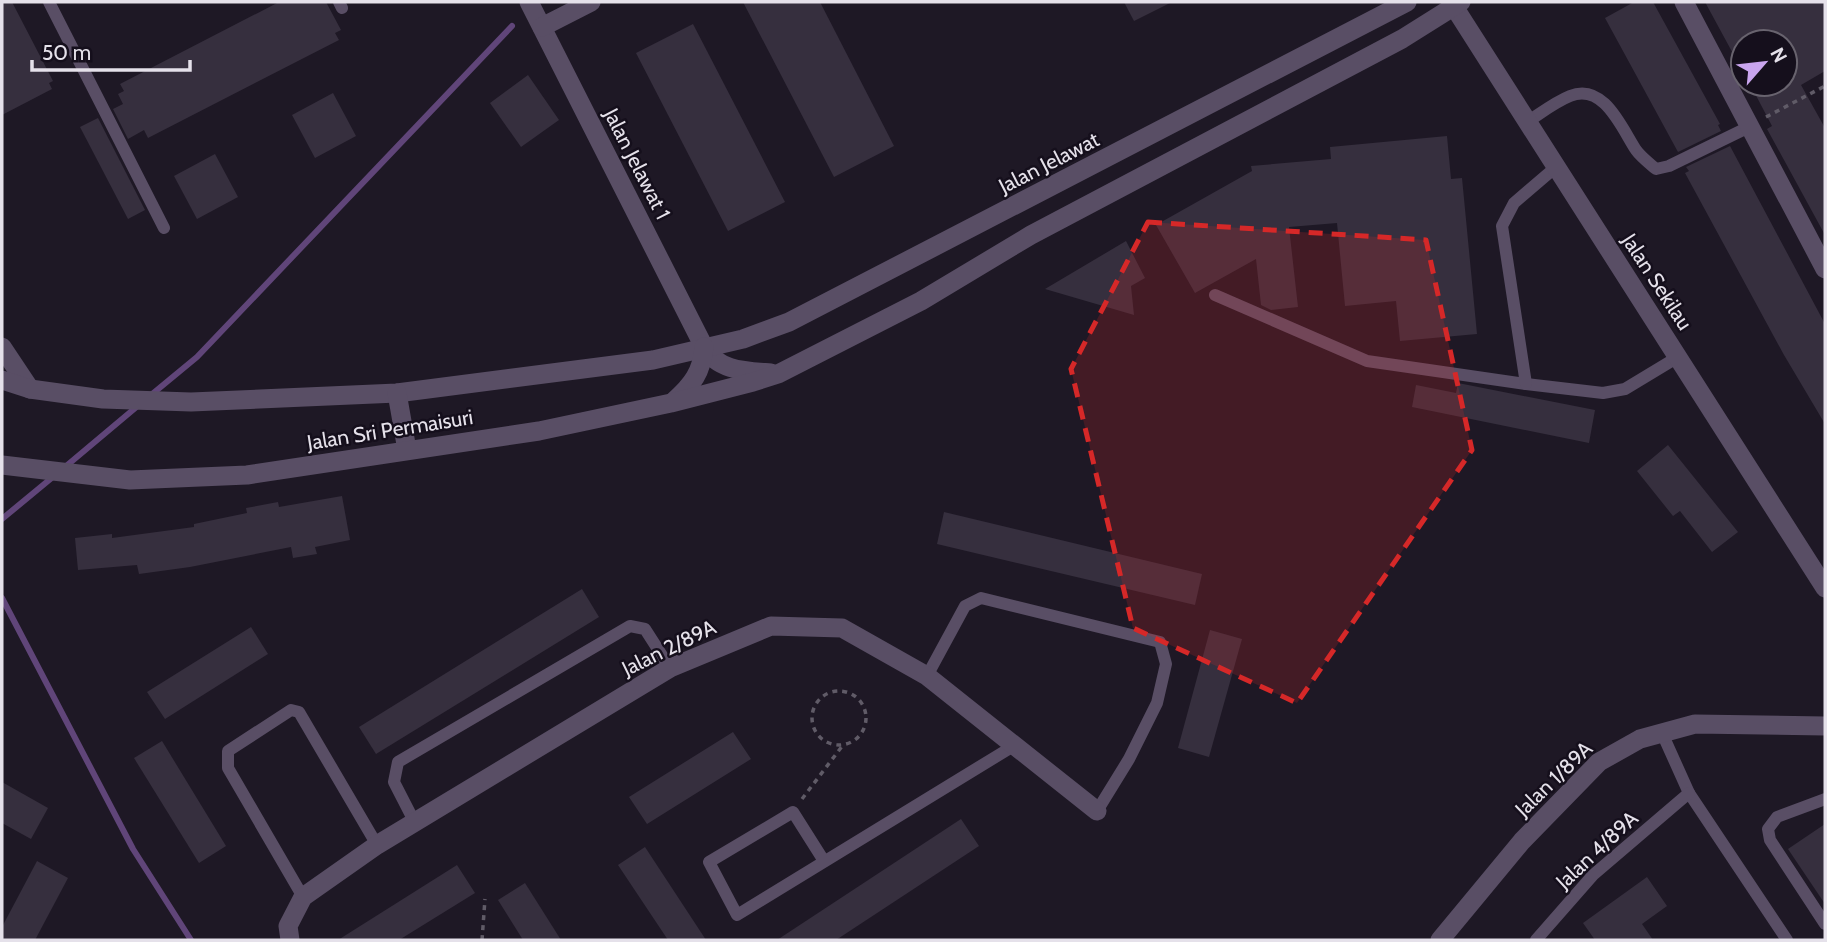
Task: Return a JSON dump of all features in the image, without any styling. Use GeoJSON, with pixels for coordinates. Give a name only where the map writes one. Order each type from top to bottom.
{"type":"FeatureCollection","features":[{"type":"Feature","properties":{"kind":"street","name":"Jalan Jelawat 1"},"geometry":{"type":"LineString","coordinates":[[529,2],[705,347]]}},
{"type":"Feature","properties":{"kind":"street"},"geometry":{"type":"LineString","coordinates":[[542,27],[592,2]]}},
{"type":"Feature","properties":{"kind":"street","name":"Jalan Jelawat"},"geometry":{"type":"LineString","coordinates":[[705,347],[743,339],[789,323],[1407,2]]}},
{"type":"Feature","properties":{"kind":"street"},"geometry":{"type":"LineString","coordinates":[[1684,2],[1825,269]]}},
{"type":"Feature","properties":{"kind":"street"},"geometry":{"type":"LineString","coordinates":[[705,347],[712,359],[724,366],[778,374],[921,302],[1031,235],[1390,46],[1455,4]]}},
{"type":"Feature","properties":{"kind":"street","name":"Jalan Sekilau"},"geometry":{"type":"LineString","coordinates":[[1455,4],[1527,122],[1825,588]]}},
{"type":"Feature","properties":{"kind":"street"},"geometry":{"type":"LineString","coordinates":[[2,346],[30,389]]}},
{"type":"Feature","properties":{"kind":"street"},"geometry":{"type":"LineString","coordinates":[[671,404],[690,387],[697,376],[703,363],[705,347]]}},
{"type":"Feature","properties":{"kind":"street","name":"Jalan Sri Permaisuri"},"geometry":{"type":"LineString","coordinates":[[2,380],[30,389],[103,400],[191,402],[397,393],[653,360],[705,347]]}},
{"type":"Feature","properties":{"kind":"street","name":"Jalan Sri Permaisuri"},"geometry":{"type":"LineString","coordinates":[[2,465],[130,480],[247,475],[539,431],[671,404],[778,374]]}},
{"type":"Feature","properties":{"kind":"street"},"geometry":{"type":"LineString","coordinates":[[397,393],[407,450]]}},
{"type":"Feature","properties":{"kind":"street","name":"Jalan 2/89A"},"geometry":{"type":"LineString","coordinates":[[290,940],[288,926],[303,897],[377,845],[670,668],[771,626],[842,628],[928,676],[1097,811]]}},
{"type":"Feature","properties":{"kind":"street","name":"Jalan 1/89A"},"geometry":{"type":"LineString","coordinates":[[1440,940],[1522,841],[1600,762],[1640,739],[1695,723],[1825,726]]}},
{"type":"Feature","properties":{"kind":"lane"},"geometry":{"type":"LineString","coordinates":[[49,2],[163,228]]}},
{"type":"Feature","properties":{"kind":"lane"},"geometry":{"type":"LineString","coordinates":[[1527,122],[1571,95],[1583,93],[1597,98],[1610,107],[1638,153],[1656,169],[1669,166],[1749,127]]}},
{"type":"Feature","properties":{"kind":"lane"},"geometry":{"type":"LineString","coordinates":[[1526,384],[1502,226],[1514,203],[1556,167]]}},
{"type":"Feature","properties":{"kind":"lane"},"geometry":{"type":"LineString","coordinates":[[1215,295],[1367,361],[1526,384],[1603,393],[1625,389],[1678,357]]}},
{"type":"Feature","properties":{"kind":"lane"},"geometry":{"type":"LineString","coordinates":[[928,676],[965,606],[981,597],[1160,642],[1166,664],[1157,703],[1129,759],[1097,811]]}},
{"type":"Feature","properties":{"kind":"lane"},"geometry":{"type":"LineString","coordinates":[[414,821],[394,782],[398,762],[630,626],[645,629],[670,668]]}},
{"type":"Feature","properties":{"kind":"lane"},"geometry":{"type":"LineString","coordinates":[[303,897],[228,768],[228,751],[291,710],[299,712],[377,845]]}},
{"type":"Feature","properties":{"kind":"lane"},"geometry":{"type":"LineString","coordinates":[[1662,733],[1689,793],[1787,940]]}},
{"type":"Feature","properties":{"kind":"lane"},"geometry":{"type":"LineString","coordinates":[[824,861],[793,812],[709,862],[737,915],[1015,745]]}},
{"type":"Feature","properties":{"kind":"lane","name":"Jalan 4/89A"},"geometry":{"type":"LineString","coordinates":[[1536,940],[1592,875],[1689,793]]}},
{"type":"Feature","properties":{"kind":"lane"},"geometry":{"type":"LineString","coordinates":[[1825,799],[1777,817],[1768,829],[1770,840],[1825,924]]}},
{"type":"Feature","properties":{"kind":"path"},"geometry":{"type":"LineString","coordinates":[[1749,127],[1825,86]]}},
{"type":"Feature","properties":{"kind":"path"},"geometry":{"type":"LineString","coordinates":[[793,812],[843,745],[857,739],[866,724],[866,713],[857,698],[849,693],[830,692],[817,702],[812,715],[813,724],[824,741],[843,745]]}},
{"type":"Feature","properties":{"kind":"path"},"geometry":{"type":"LineString","coordinates":[[482,940],[485,900]]}},
{"type":"Feature","properties":{"kind":"highlighted area"},"geometry":{"type":"Polygon","coordinates":[[[1148,222],[1426,240],[1472,450],[1297,703],[1133,628],[1071,369],[1148,222]]]}},
{"type":"Feature","properties":{"kind":"building"},"geometry":{"type":"Polygon","coordinates":[[[2,2],[12,2],[53,81],[49,83],[52,89],[2,115],[2,2]]]}},
{"type":"Feature","properties":{"kind":"building"},"geometry":{"type":"Polygon","coordinates":[[[279,2],[326,2],[341,30],[335,33],[339,40],[148,138],[144,130],[128,139],[113,109],[123,104],[118,94],[124,91],[120,84],[279,2]]]}},
{"type":"Feature","properties":{"kind":"building"},"geometry":{"type":"Polygon","coordinates":[[[743,2],[820,2],[894,146],[834,177],[743,2]]]}},
{"type":"Feature","properties":{"kind":"building"},"geometry":{"type":"Polygon","coordinates":[[[1124,2],[1172,2],[1134,21],[1124,2]]]}},
{"type":"Feature","properties":{"kind":"building"},"geometry":{"type":"Polygon","coordinates":[[[1634,2],[1653,2],[1720,124],[1718,125],[1721,131],[1678,152],[1605,18],[1634,2]]]}},
{"type":"Feature","properties":{"kind":"building"},"geometry":{"type":"Polygon","coordinates":[[[1705,2],[1825,2],[1825,71],[1801,85],[1825,128],[1825,235],[1767,129],[1772,126],[1757,98],[1799,98],[1799,28],[1729,28],[1729,46],[1705,2]]]}},
{"type":"Feature","properties":{"kind":"building"},"geometry":{"type":"Polygon","coordinates":[[[693,24],[785,202],[728,231],[636,53],[693,24]]]}},
{"type":"Feature","properties":{"kind":"building"},"geometry":{"type":"Polygon","coordinates":[[[528,75],[559,120],[521,147],[490,103],[528,75]]]}},
{"type":"Feature","properties":{"kind":"building"},"geometry":{"type":"Polygon","coordinates":[[[333,93],[356,136],[315,158],[292,115],[333,93]]]}},
{"type":"Feature","properties":{"kind":"building"},"geometry":{"type":"Polygon","coordinates":[[[98,118],[145,210],[128,219],[80,127],[98,118]]]}},
{"type":"Feature","properties":{"kind":"building"},"geometry":{"type":"Polygon","coordinates":[[[1447,136],[1451,179],[1462,178],[1477,334],[1400,341],[1396,301],[1345,306],[1337,223],[1289,227],[1298,307],[1271,310],[1261,305],[1256,259],[1195,293],[1156,225],[1252,171],[1251,166],[1331,159],[1330,147],[1447,136]]]}},
{"type":"Feature","properties":{"kind":"building"},"geometry":{"type":"Polygon","coordinates":[[[1730,146],[1825,324],[1825,424],[1784,355],[1685,173],[1689,171],[1686,167],[1730,146]]]}},
{"type":"Feature","properties":{"kind":"building"},"geometry":{"type":"Polygon","coordinates":[[[215,154],[238,197],[197,219],[174,176],[215,154]]]}},
{"type":"Feature","properties":{"kind":"building"},"geometry":{"type":"Polygon","coordinates":[[[1126,241],[1145,278],[1131,286],[1134,315],[1045,289],[1126,241]]]}},
{"type":"Feature","properties":{"kind":"building"},"geometry":{"type":"Polygon","coordinates":[[[1458,383],[1595,410],[1589,443],[1412,407],[1416,385],[1456,393],[1458,383]]]}},
{"type":"Feature","properties":{"kind":"building"},"geometry":{"type":"Polygon","coordinates":[[[1668,445],[1738,532],[1712,552],[1680,511],[1673,516],[1637,471],[1668,445]]]}},
{"type":"Feature","properties":{"kind":"building"},"geometry":{"type":"Polygon","coordinates":[[[342,496],[350,540],[315,547],[317,554],[293,558],[291,547],[139,574],[137,565],[78,570],[75,538],[112,534],[112,538],[194,527],[194,524],[247,513],[246,508],[278,502],[279,507],[342,496]]]}},
{"type":"Feature","properties":{"kind":"building"},"geometry":{"type":"Polygon","coordinates":[[[944,512],[1202,574],[1195,605],[937,544],[944,512]]]}},
{"type":"Feature","properties":{"kind":"building"},"geometry":{"type":"Polygon","coordinates":[[[582,589],[599,617],[376,754],[359,727],[582,589]]]}},
{"type":"Feature","properties":{"kind":"building"},"geometry":{"type":"Polygon","coordinates":[[[251,627],[268,654],[165,719],[147,692],[251,627]]]}},
{"type":"Feature","properties":{"kind":"building"},"geometry":{"type":"Polygon","coordinates":[[[1210,630],[1242,639],[1209,757],[1178,748],[1210,630]]]}},
{"type":"Feature","properties":{"kind":"building"},"geometry":{"type":"Polygon","coordinates":[[[733,732],[751,759],[647,824],[629,797],[733,732]]]}},
{"type":"Feature","properties":{"kind":"building"},"geometry":{"type":"Polygon","coordinates":[[[162,741],[226,846],[199,863],[134,758],[162,741]]]}},
{"type":"Feature","properties":{"kind":"building"},"geometry":{"type":"Polygon","coordinates":[[[2,782],[48,808],[31,839],[2,823],[2,782]]]}},
{"type":"Feature","properties":{"kind":"building"},"geometry":{"type":"Polygon","coordinates":[[[961,819],[979,846],[836,940],[777,940],[961,819]]]}},
{"type":"Feature","properties":{"kind":"building"},"geometry":{"type":"Polygon","coordinates":[[[1825,824],[1825,904],[1788,849],[1825,824]]]}},
{"type":"Feature","properties":{"kind":"building"},"geometry":{"type":"Polygon","coordinates":[[[645,847],[706,940],[668,940],[618,865],[645,847]]]}},
{"type":"Feature","properties":{"kind":"building"},"geometry":{"type":"Polygon","coordinates":[[[37,861],[68,878],[35,940],[2,940],[2,927],[37,861]]]}},
{"type":"Feature","properties":{"kind":"building"},"geometry":{"type":"Polygon","coordinates":[[[457,865],[475,893],[399,940],[338,940],[457,865]]]}},
{"type":"Feature","properties":{"kind":"building"},"geometry":{"type":"Polygon","coordinates":[[[1647,877],[1667,906],[1642,924],[1653,940],[1595,940],[1583,923],[1647,877]]]}},
{"type":"Feature","properties":{"kind":"building"},"geometry":{"type":"Polygon","coordinates":[[[525,883],[561,940],[523,940],[498,900],[525,883]]]}},
{"type":"Feature","properties":{"kind":"waterway"},"geometry":{"type":"LineString","coordinates":[[151,395],[197,357],[512,26]]}},
{"type":"Feature","properties":{"kind":"waterway"},"geometry":{"type":"LineString","coordinates":[[65,467],[140,404]]}},
{"type":"Feature","properties":{"kind":"waterway"},"geometry":{"type":"LineString","coordinates":[[2,519],[54,476]]}},
{"type":"Feature","properties":{"kind":"waterway"},"geometry":{"type":"LineString","coordinates":[[2,598],[133,849],[191,940]]}}]}
